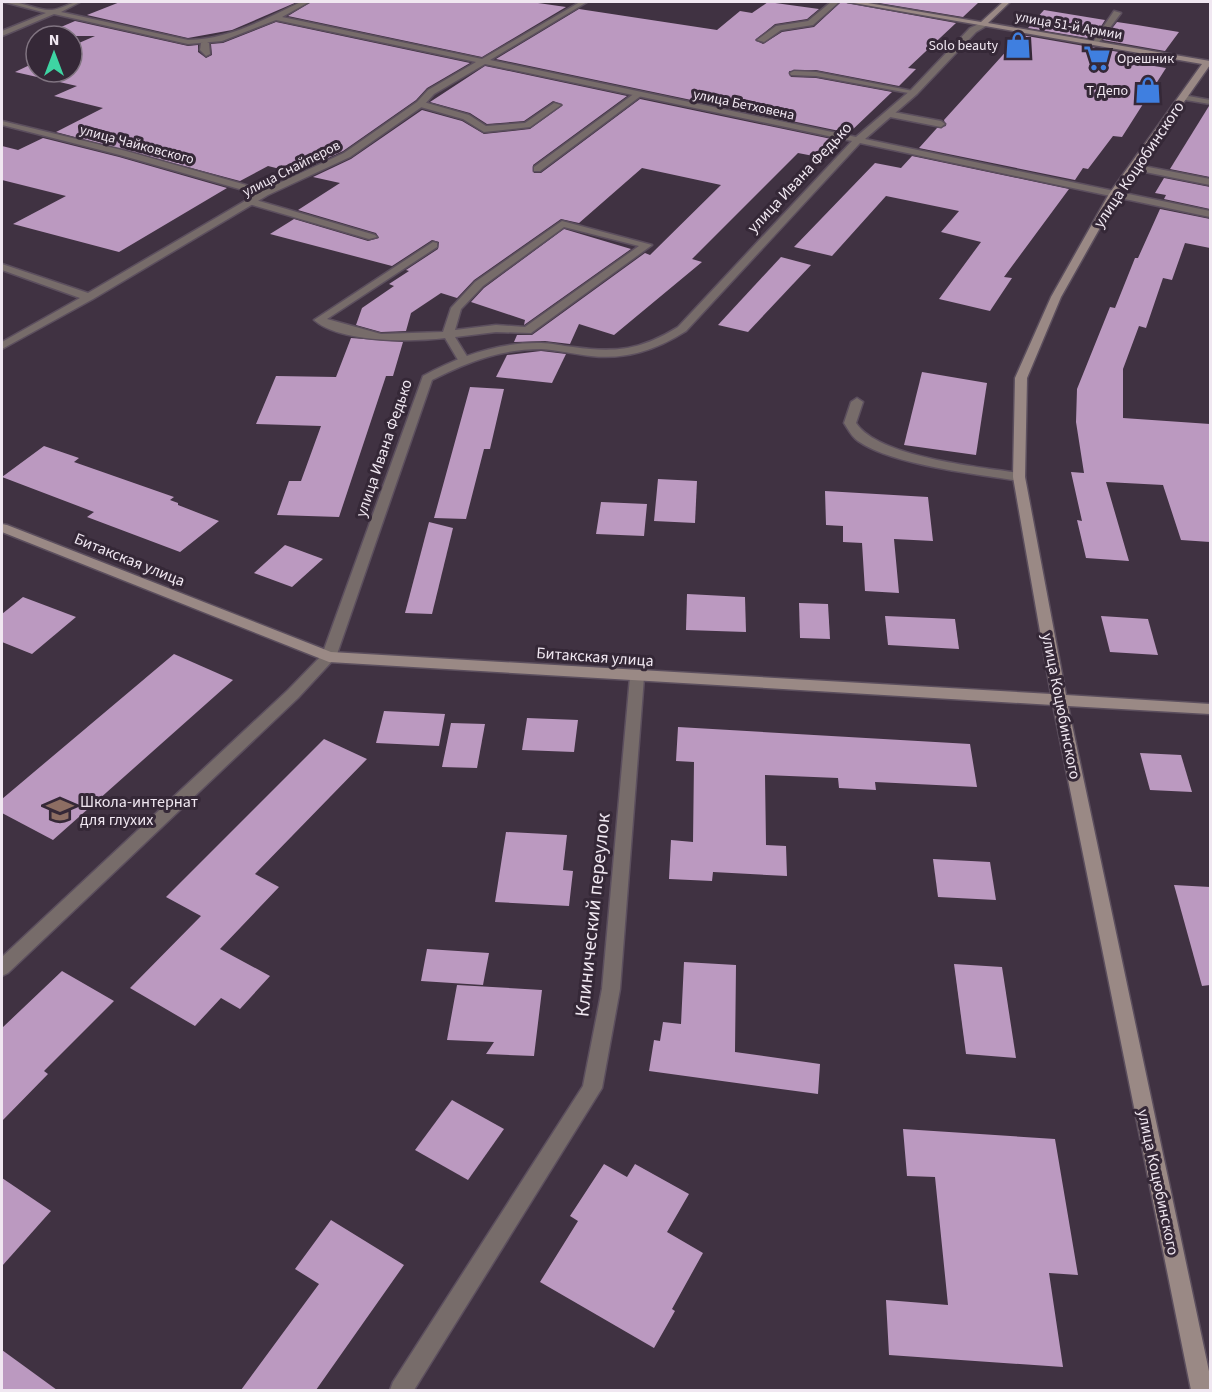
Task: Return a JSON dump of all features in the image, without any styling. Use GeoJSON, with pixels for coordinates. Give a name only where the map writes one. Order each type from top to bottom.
{"type":"FeatureCollection","features":[{"type":"Feature","properties":{"kind":"main road","name":"улица 51-й Армии"},"geometry":{"type":"LineString","coordinates":[[852,2],[1209,63]]}},
{"type":"Feature","properties":{"kind":"main road","name":"улица Ивана Федько"},"geometry":{"type":"LineString","coordinates":[[982,24],[1007,2]]}},
{"type":"Feature","properties":{"kind":"main road","name":"улица Коцюбинского"},"geometry":{"type":"LineString","coordinates":[[1202,1390],[1060,702],[1019,477],[1021,378],[1056,297],[1114,194],[1209,63]]}},
{"type":"Feature","properties":{"kind":"main road","name":"Битакская улица"},"geometry":{"type":"LineString","coordinates":[[2,528],[329,657],[1060,702],[1210,709]]}},
{"type":"Feature","properties":{"kind":"street"},"geometry":{"type":"LineString","coordinates":[[8,2],[188,42],[205,43],[223,40],[306,2]]}},
{"type":"Feature","properties":{"kind":"street"},"geometry":{"type":"LineString","coordinates":[[2,34],[77,2]]}},
{"type":"Feature","properties":{"kind":"street","name":"улица Снайперов"},"geometry":{"type":"LineString","coordinates":[[2,346],[265,193],[347,155],[420,104],[431,92],[584,2]]}},
{"type":"Feature","properties":{"kind":"street"},"geometry":{"type":"LineString","coordinates":[[761,40],[779,28],[810,22],[835,2]]}},
{"type":"Feature","properties":{"kind":"street"},"geometry":{"type":"LineString","coordinates":[[1095,44],[1117,13]]}},
{"type":"Feature","properties":{"kind":"street","name":"улица Бетховена"},"geometry":{"type":"LineString","coordinates":[[273,17],[1210,214]]}},
{"type":"Feature","properties":{"kind":"street","name":"улица Ивана Федько"},"geometry":{"type":"LineString","coordinates":[[2,968],[293,694],[329,657],[427,378],[462,358],[499,349],[542,346],[580,352],[627,354],[657,346],[682,329],[857,141],[914,92],[973,30],[982,24]]}},
{"type":"Feature","properties":{"kind":"street"},"geometry":{"type":"LineString","coordinates":[[205,43],[206,54]]}},
{"type":"Feature","properties":{"kind":"street"},"geometry":{"type":"LineString","coordinates":[[794,74],[816,74],[914,92]]}},
{"type":"Feature","properties":{"kind":"street"},"geometry":{"type":"LineString","coordinates":[[537,169],[638,95]]}},
{"type":"Feature","properties":{"kind":"street"},"geometry":{"type":"LineString","coordinates":[[1183,97],[1210,102]]}},
{"type":"Feature","properties":{"kind":"street"},"geometry":{"type":"LineString","coordinates":[[420,104],[466,117],[484,129],[527,125],[557,105]]}},
{"type":"Feature","properties":{"kind":"street"},"geometry":{"type":"LineString","coordinates":[[888,114],[941,124]]}},
{"type":"Feature","properties":{"kind":"street","name":"улица Чайковского"},"geometry":{"type":"LineString","coordinates":[[2,123],[123,153],[265,193]]}},
{"type":"Feature","properties":{"kind":"street"},"geometry":{"type":"LineString","coordinates":[[1133,168],[1210,182]]}},
{"type":"Feature","properties":{"kind":"street"},"geometry":{"type":"LineString","coordinates":[[252,202],[372,237]]}},
{"type":"Feature","properties":{"kind":"street"},"geometry":{"type":"LineString","coordinates":[[432,246],[320,320],[360,335],[388,339],[448,335],[488,327],[507,327],[527,331],[647,245],[562,224],[479,284],[456,308],[448,335],[462,358]]}},
{"type":"Feature","properties":{"kind":"street"},"geometry":{"type":"LineString","coordinates":[[2,267],[89,297]]}},
{"type":"Feature","properties":{"kind":"street"},"geometry":{"type":"LineString","coordinates":[[857,402],[850,423],[859,436],[881,448],[971,469],[1019,477]]}},
{"type":"Feature","properties":{"kind":"street","name":"Клинический переулок"},"geometry":{"type":"LineString","coordinates":[[401,1390],[592,1088],[611,989],[636,676]]}},
{"type":"Feature","properties":{"kind":"building"},"geometry":{"type":"Polygon","coordinates":[[[120,2],[297,2],[232,30],[188,38],[87,15],[120,2]]]}},
{"type":"Feature","properties":{"kind":"building"},"geometry":{"type":"Polygon","coordinates":[[[311,2],[531,2],[566,7],[482,57],[288,16],[311,2]]]}},
{"type":"Feature","properties":{"kind":"building"},"geometry":{"type":"Polygon","coordinates":[[[768,2],[819,9],[807,19],[775,24],[755,40],[763,44],[782,32],[814,27],[841,2],[956,23],[908,68],[916,69],[899,86],[816,70],[789,71],[791,77],[816,78],[892,92],[849,133],[496,59],[579,9],[717,30],[740,11],[752,13],[768,2]]]}},
{"type":"Feature","properties":{"kind":"building"},"geometry":{"type":"Polygon","coordinates":[[[873,2],[979,2],[963,17],[873,2]]]}},
{"type":"Feature","properties":{"kind":"building"},"geometry":{"type":"Polygon","coordinates":[[[1044,10],[1105,20],[1093,39],[1028,28],[1044,10]]]}},
{"type":"Feature","properties":{"kind":"building"},"geometry":{"type":"Polygon","coordinates":[[[75,21],[188,46],[198,45],[198,52],[206,58],[212,55],[211,44],[223,43],[276,22],[470,63],[427,88],[416,100],[343,151],[296,173],[268,166],[240,181],[56,132],[103,108],[54,96],[77,86],[68,84],[84,84],[84,41],[95,36],[84,36],[84,24],[68,24],[75,21]]]}},
{"type":"Feature","properties":{"kind":"building"},"geometry":{"type":"Polygon","coordinates":[[[1117,22],[1179,32],[1165,51],[1103,40],[1117,22]]]}},
{"type":"Feature","properties":{"kind":"building"},"geometry":{"type":"Polygon","coordinates":[[[1021,35],[1159,59],[1154,66],[1166,68],[1122,137],[1113,136],[1088,169],[1083,168],[1075,180],[919,148],[937,128],[946,126],[944,120],[1021,35]]]}},
{"type":"Feature","properties":{"kind":"building"},"geometry":{"type":"Polygon","coordinates":[[[485,66],[627,96],[533,165],[534,173],[541,173],[640,99],[841,141],[824,158],[798,153],[692,259],[702,262],[614,335],[579,324],[570,344],[545,341],[514,342],[517,335],[532,335],[645,253],[650,255],[721,185],[642,168],[579,223],[561,219],[474,280],[457,298],[441,293],[411,313],[406,331],[381,332],[356,325],[362,308],[394,286],[389,284],[409,271],[406,270],[438,249],[439,242],[432,240],[392,266],[270,234],[294,219],[368,241],[379,238],[376,233],[298,210],[340,183],[313,177],[351,159],[422,110],[462,121],[484,134],[530,129],[563,105],[553,101],[524,121],[487,124],[470,113],[430,102],[485,66]]]}},
{"type":"Feature","properties":{"kind":"building"},"geometry":{"type":"Polygon","coordinates":[[[24,68],[24,74],[15,72],[24,68]]]}},
{"type":"Feature","properties":{"kind":"building"},"geometry":{"type":"Polygon","coordinates":[[[1209,106],[1210,177],[1170,169],[1209,106]]]}},
{"type":"Feature","properties":{"kind":"building"},"geometry":{"type":"Polygon","coordinates":[[[43,138],[227,188],[119,252],[13,224],[66,196],[2,180],[2,146],[18,150],[43,138]]]}},
{"type":"Feature","properties":{"kind":"building"},"geometry":{"type":"Polygon","coordinates":[[[912,156],[1069,189],[1004,277],[1012,278],[990,311],[939,299],[981,242],[941,232],[959,211],[886,196],[832,256],[794,247],[875,163],[901,168],[912,156]]]}},
{"type":"Feature","properties":{"kind":"building"},"geometry":{"type":"Polygon","coordinates":[[[1164,178],[1210,187],[1210,209],[1164,199],[1166,195],[1155,193],[1164,178]]]}},
{"type":"Feature","properties":{"kind":"building"},"geometry":{"type":"Polygon","coordinates":[[[1160,209],[1210,219],[1210,248],[1185,243],[1172,280],[1163,278],[1146,328],[1139,326],[1123,369],[1123,418],[1210,424],[1210,542],[1181,540],[1163,485],[1106,482],[1129,561],[1086,558],[1077,520],[1082,521],[1071,472],[1084,473],[1076,422],[1077,389],[1110,307],[1115,308],[1135,258],[1138,258],[1160,209]]]}},
{"type":"Feature","properties":{"kind":"building"},"geometry":{"type":"Polygon","coordinates":[[[564,229],[631,249],[524,325],[525,320],[471,302],[484,288],[564,229]]]}},
{"type":"Feature","properties":{"kind":"building"},"geometry":{"type":"Polygon","coordinates":[[[781,257],[811,265],[748,332],[718,325],[781,257]]]}},
{"type":"Feature","properties":{"kind":"building"},"geometry":{"type":"Polygon","coordinates":[[[351,338],[403,342],[393,376],[386,376],[339,517],[277,515],[289,481],[301,481],[321,426],[256,424],[276,376],[336,377],[351,338]]]}},
{"type":"Feature","properties":{"kind":"building"},"geometry":{"type":"Polygon","coordinates":[[[541,351],[566,354],[552,383],[496,377],[507,355],[541,351]]]}},
{"type":"Feature","properties":{"kind":"building"},"geometry":{"type":"Polygon","coordinates":[[[922,372],[987,383],[976,455],[904,445],[922,372]]]}},
{"type":"Feature","properties":{"kind":"building"},"geometry":{"type":"Polygon","coordinates":[[[470,387],[504,389],[490,449],[484,449],[466,519],[434,518],[470,387]]]}},
{"type":"Feature","properties":{"kind":"building"},"geometry":{"type":"Polygon","coordinates":[[[44,446],[79,458],[74,462],[174,497],[170,500],[178,505],[219,521],[180,552],[87,517],[94,512],[2,477],[44,446]]]}},
{"type":"Feature","properties":{"kind":"building"},"geometry":{"type":"Polygon","coordinates":[[[658,479],[697,481],[695,523],[654,521],[658,479]]]}},
{"type":"Feature","properties":{"kind":"building"},"geometry":{"type":"Polygon","coordinates":[[[825,491],[928,497],[933,541],[894,539],[899,593],[865,591],[862,543],[843,542],[843,526],[826,525],[825,491]]]}},
{"type":"Feature","properties":{"kind":"building"},"geometry":{"type":"Polygon","coordinates":[[[601,502],[647,504],[644,536],[596,534],[601,502]]]}},
{"type":"Feature","properties":{"kind":"building"},"geometry":{"type":"Polygon","coordinates":[[[429,522],[453,528],[432,614],[405,613],[429,522]]]}},
{"type":"Feature","properties":{"kind":"building"},"geometry":{"type":"Polygon","coordinates":[[[285,545],[323,559],[292,587],[254,573],[285,545]]]}},
{"type":"Feature","properties":{"kind":"building"},"geometry":{"type":"Polygon","coordinates":[[[687,594],[745,597],[746,632],[686,630],[687,594]]]}},
{"type":"Feature","properties":{"kind":"building"},"geometry":{"type":"Polygon","coordinates":[[[23,597],[76,617],[32,654],[2,642],[2,614],[23,597]]]}},
{"type":"Feature","properties":{"kind":"building"},"geometry":{"type":"Polygon","coordinates":[[[799,603],[828,604],[830,639],[800,638],[799,603]]]}},
{"type":"Feature","properties":{"kind":"building"},"geometry":{"type":"Polygon","coordinates":[[[885,616],[955,619],[959,649],[888,645],[885,616]]]}},
{"type":"Feature","properties":{"kind":"building"},"geometry":{"type":"Polygon","coordinates":[[[1101,616],[1148,619],[1158,655],[1110,652],[1101,616]]]}},
{"type":"Feature","properties":{"kind":"building"},"geometry":{"type":"Polygon","coordinates":[[[174,654],[233,680],[53,840],[2,813],[2,799],[174,654]]]}},
{"type":"Feature","properties":{"kind":"building"},"geometry":{"type":"Polygon","coordinates":[[[384,711],[445,714],[439,746],[376,743],[384,711]]]}},
{"type":"Feature","properties":{"kind":"building"},"geometry":{"type":"Polygon","coordinates":[[[527,718],[578,720],[574,752],[522,750],[527,718]]]}},
{"type":"Feature","properties":{"kind":"building"},"geometry":{"type":"Polygon","coordinates":[[[451,723],[485,724],[477,768],[442,767],[451,723]]]}},
{"type":"Feature","properties":{"kind":"building"},"geometry":{"type":"Polygon","coordinates":[[[678,727],[970,744],[977,787],[875,782],[876,790],[839,788],[838,778],[765,775],[766,845],[786,846],[787,876],[713,872],[712,881],[669,879],[671,840],[693,842],[694,762],[676,761],[678,727]]]}},
{"type":"Feature","properties":{"kind":"building"},"geometry":{"type":"Polygon","coordinates":[[[324,739],[367,759],[255,874],[279,887],[220,949],[270,976],[240,1009],[221,998],[195,1026],[130,988],[201,916],[166,897],[324,739]]]}},
{"type":"Feature","properties":{"kind":"building"},"geometry":{"type":"Polygon","coordinates":[[[1140,753],[1181,755],[1192,792],[1150,790],[1140,753]]]}},
{"type":"Feature","properties":{"kind":"building"},"geometry":{"type":"Polygon","coordinates":[[[506,832],[567,835],[563,870],[573,871],[569,906],[495,902],[506,832]]]}},
{"type":"Feature","properties":{"kind":"building"},"geometry":{"type":"Polygon","coordinates":[[[933,859],[990,862],[996,900],[938,897],[933,859]]]}},
{"type":"Feature","properties":{"kind":"building"},"geometry":{"type":"Polygon","coordinates":[[[1174,885],[1210,887],[1210,985],[1202,986],[1174,885]]]}},
{"type":"Feature","properties":{"kind":"building"},"geometry":{"type":"Polygon","coordinates":[[[427,949],[489,953],[483,985],[421,981],[427,949]]]}},
{"type":"Feature","properties":{"kind":"building"},"geometry":{"type":"Polygon","coordinates":[[[684,962],[736,965],[735,1052],[820,1064],[818,1094],[649,1071],[654,1040],[660,1041],[663,1022],[681,1024],[684,962]]]}},
{"type":"Feature","properties":{"kind":"building"},"geometry":{"type":"Polygon","coordinates":[[[954,964],[1002,967],[1016,1058],[966,1054],[954,964]]]}},
{"type":"Feature","properties":{"kind":"building"},"geometry":{"type":"Polygon","coordinates":[[[62,971],[114,1001],[44,1071],[48,1074],[2,1121],[2,1028],[62,971]]]}},
{"type":"Feature","properties":{"kind":"building"},"geometry":{"type":"Polygon","coordinates":[[[457,985],[542,990],[534,1056],[486,1054],[494,1042],[447,1040],[457,985]]]}},
{"type":"Feature","properties":{"kind":"building"},"geometry":{"type":"Polygon","coordinates":[[[452,1100],[504,1129],[468,1180],[415,1150],[452,1100]]]}},
{"type":"Feature","properties":{"kind":"building"},"geometry":{"type":"Polygon","coordinates":[[[903,1129],[1055,1139],[1078,1275],[1049,1273],[1063,1367],[889,1355],[886,1300],[948,1305],[935,1177],[907,1176],[903,1129]]]}},
{"type":"Feature","properties":{"kind":"building"},"geometry":{"type":"Polygon","coordinates":[[[604,1164],[627,1177],[635,1164],[689,1194],[667,1232],[703,1253],[672,1309],[675,1311],[654,1348],[540,1282],[578,1221],[570,1216],[604,1164]]]}},
{"type":"Feature","properties":{"kind":"building"},"geometry":{"type":"Polygon","coordinates":[[[2,1178],[51,1211],[2,1266],[2,1178]]]}},
{"type":"Feature","properties":{"kind":"building"},"geometry":{"type":"Polygon","coordinates":[[[331,1220],[404,1265],[316,1390],[241,1390],[319,1284],[295,1269],[331,1220]]]}},
{"type":"Feature","properties":{"kind":"building"},"geometry":{"type":"Polygon","coordinates":[[[2,1350],[57,1390],[2,1390],[2,1350]]]}},
{"type":"Feature","properties":{"kind":"place","name":"Solo beauty"},"geometry":{"type":"Point","coordinates":[1018,45]}},
{"type":"Feature","properties":{"kind":"place","name":"Орешник"},"geometry":{"type":"Point","coordinates":[1097,58]}},
{"type":"Feature","properties":{"kind":"place","name":"Т Депо"},"geometry":{"type":"Point","coordinates":[1148,90]}},
{"type":"Feature","properties":{"kind":"place","name":"Школа-интернат для глухих"},"geometry":{"type":"Point","coordinates":[60,810]}}]}
